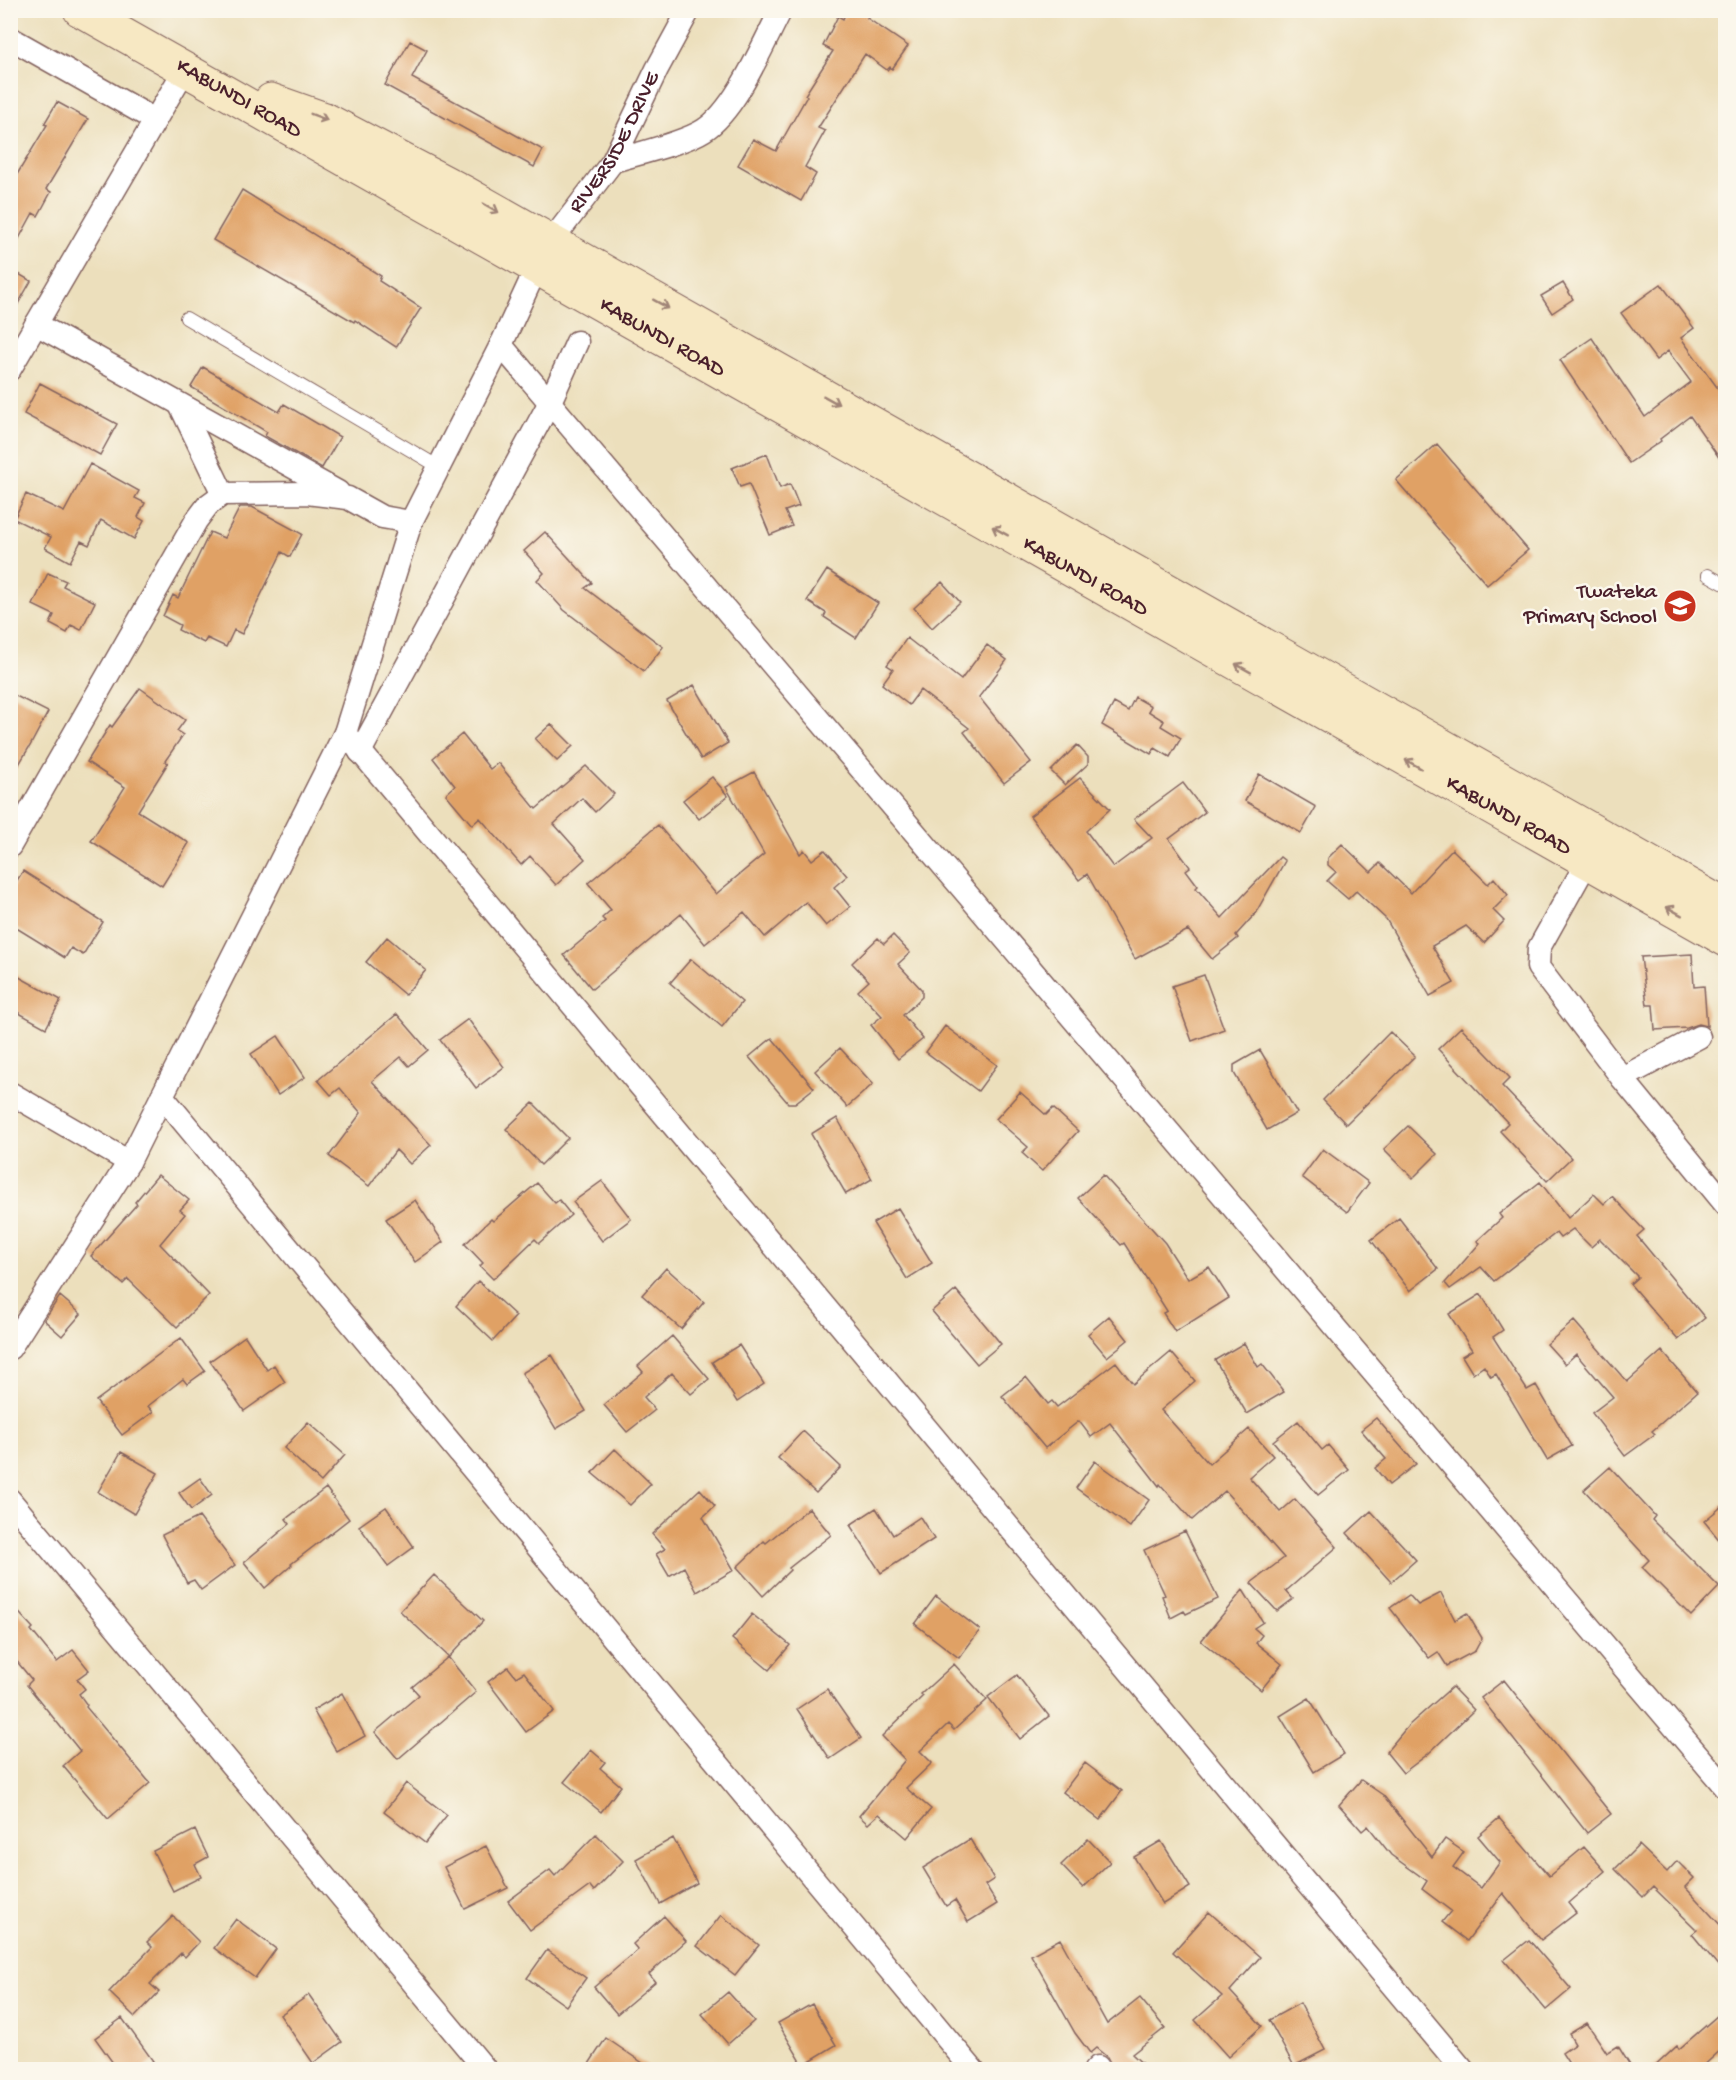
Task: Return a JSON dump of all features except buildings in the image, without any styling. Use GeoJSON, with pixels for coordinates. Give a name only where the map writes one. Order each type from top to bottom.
{"type":"FeatureCollection","features":[{"type":"Feature","properties":{"kind":"street","name":"KABUNDI ROAD"},"geometry":{"type":"LineString","coordinates":[[80,10],[185,69],[543,256],[1303,685],[1725,906]]}},
{"type":"Feature","properties":{"kind":"street","name":"RIVERSIDE DRIVE"},"geometry":{"type":"LineString","coordinates":[[10,1348],[129,1162],[345,734],[411,522],[501,345],[543,256],[612,161],[688,10]]}},
{"type":"Feature","properties":{"kind":"street"},"geometry":{"type":"LineString","coordinates":[[612,161],[676,142],[705,130],[733,102],[781,10]]}},
{"type":"Feature","properties":{"kind":"street"},"geometry":{"type":"LineString","coordinates":[[10,38],[155,120]]}},
{"type":"Feature","properties":{"kind":"street"},"geometry":{"type":"LineString","coordinates":[[10,369],[185,69]]}},
{"type":"Feature","properties":{"kind":"street"},"geometry":{"type":"LineString","coordinates":[[36,324],[382,517],[411,522]]}},
{"type":"Feature","properties":{"kind":"street"},"geometry":{"type":"LineString","coordinates":[[360,752],[550,402],[577,342]]}},
{"type":"Feature","properties":{"kind":"street"},"geometry":{"type":"LineString","coordinates":[[501,345],[1725,1788]]}},
{"type":"Feature","properties":{"kind":"street"},"geometry":{"type":"LineString","coordinates":[[180,405],[223,494]]}},
{"type":"Feature","properties":{"kind":"street"},"geometry":{"type":"LineString","coordinates":[[10,846],[196,521],[208,505],[223,494],[307,493],[348,498]]}},
{"type":"Feature","properties":{"kind":"street","name":"KABUNDI ROAD"},"geometry":{"type":"LineString","coordinates":[[1303,685],[1587,862],[1725,940]]}},
{"type":"Feature","properties":{"kind":"street"},"geometry":{"type":"LineString","coordinates":[[345,734],[1463,2070]]}},
{"type":"Feature","properties":{"kind":"street"},"geometry":{"type":"LineString","coordinates":[[1587,862],[1539,948],[1538,967],[1622,1078],[1725,1205]]}},
{"type":"Feature","properties":{"kind":"street"},"geometry":{"type":"LineString","coordinates":[[1622,1078],[1700,1037]]}},
{"type":"Feature","properties":{"kind":"street"},"geometry":{"type":"LineString","coordinates":[[10,1093],[129,1162]]}},
{"type":"Feature","properties":{"kind":"street"},"geometry":{"type":"LineString","coordinates":[[162,1096],[973,2070]]}},
{"type":"Feature","properties":{"kind":"street"},"geometry":{"type":"LineString","coordinates":[[10,1500],[486,2070]]}},
{"type":"Feature","properties":{"kind":"lane"},"geometry":{"type":"LineString","coordinates":[[186,318],[439,467]]}},
{"type":"Feature","properties":{"kind":"lane"},"geometry":{"type":"LineString","coordinates":[[1708,575],[1725,585]]}},
{"type":"Feature","properties":{"kind":"place","name":"Twateka Primary School"},"geometry":{"type":"Point","coordinates":[1680,606]}}]}
